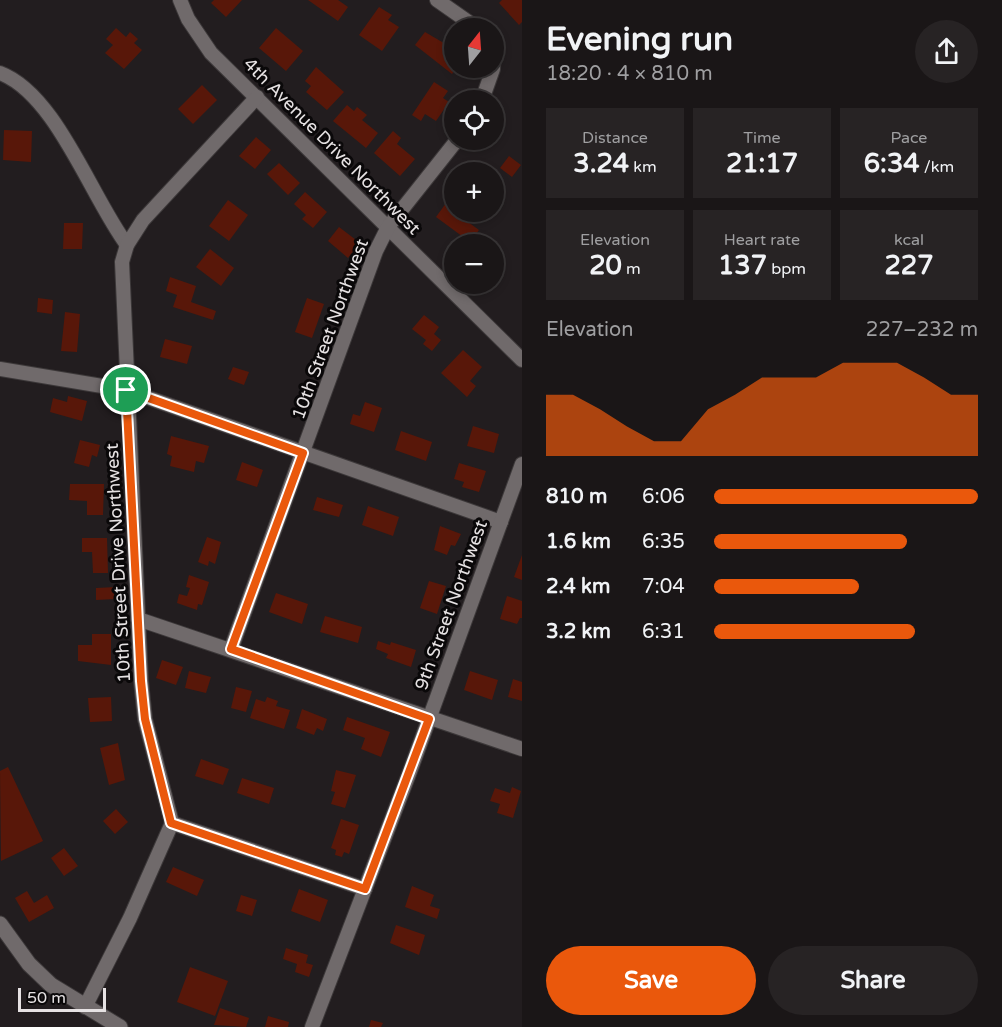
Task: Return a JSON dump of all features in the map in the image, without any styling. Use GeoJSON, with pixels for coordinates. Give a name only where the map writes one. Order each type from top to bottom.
{"type":"FeatureCollection","features":[{"type":"Feature","properties":{"kind":"main road"},"geometry":{"type":"LineString","coordinates":[[0,924],[29,964],[51,985],[120,1027]]}},
{"type":"Feature","properties":{"kind":"street","name":"4th Avenue Drive Northwest"},"geometry":{"type":"LineString","coordinates":[[180,0],[200,38],[522,360]]}},
{"type":"Feature","properties":{"kind":"street"},"geometry":{"type":"LineString","coordinates":[[437,0],[463,18]]}},
{"type":"Feature","properties":{"kind":"street"},"geometry":{"type":"LineString","coordinates":[[0,73],[21,86],[49,115],[127,245]]}},
{"type":"Feature","properties":{"kind":"street","name":"10th Street Drive Northwest"},"geometry":{"type":"LineString","coordinates":[[171,823],[145,719],[126,390],[122,262],[127,245],[143,220],[257,97]]}},
{"type":"Feature","properties":{"kind":"street","name":"10th Street Northwest"},"geometry":{"type":"LineString","coordinates":[[231,649],[376,250],[388,227],[449,150]]}},
{"type":"Feature","properties":{"kind":"street"},"geometry":{"type":"LineString","coordinates":[[0,369],[126,390],[501,522]]}},
{"type":"Feature","properties":{"kind":"street","name":"9th Street Northwest"},"geometry":{"type":"LineString","coordinates":[[312,1027],[429,719],[522,464]]}},
{"type":"Feature","properties":{"kind":"street"},"geometry":{"type":"LineString","coordinates":[[138,619],[522,749]]}},
{"type":"Feature","properties":{"kind":"street"},"geometry":{"type":"LineString","coordinates":[[86,1007],[130,918],[171,823],[365,889]]}},
{"type":"Feature","properties":{"kind":"building"},"geometry":{"type":"Polygon","coordinates":[[[214,0],[242,0],[226,17],[211,3],[214,0]]]}},
{"type":"Feature","properties":{"kind":"building"},"geometry":{"type":"Polygon","coordinates":[[[308,0],[338,0],[348,7],[338,21],[308,0]]]}},
{"type":"Feature","properties":{"kind":"building"},"geometry":{"type":"Polygon","coordinates":[[[502,0],[522,0],[522,22],[519,25],[499,3],[502,0]]]}},
{"type":"Feature","properties":{"kind":"building"},"geometry":{"type":"Polygon","coordinates":[[[379,7],[392,15],[388,20],[399,27],[382,51],[359,35],[379,7]]]}},
{"type":"Feature","properties":{"kind":"building"},"geometry":{"type":"Polygon","coordinates":[[[116,28],[126,37],[130,32],[138,39],[134,43],[142,50],[124,69],[105,53],[113,45],[106,39],[116,28]]]}},
{"type":"Feature","properties":{"kind":"building"},"geometry":{"type":"Polygon","coordinates":[[[276,28],[303,51],[286,71],[259,48],[276,28]]]}},
{"type":"Feature","properties":{"kind":"building"},"geometry":{"type":"Polygon","coordinates":[[[425,32],[444,43],[444,68],[415,45],[425,32]]]}},
{"type":"Feature","properties":{"kind":"building"},"geometry":{"type":"Polygon","coordinates":[[[316,67],[344,92],[327,110],[306,92],[311,86],[305,81],[316,67]]]}},
{"type":"Feature","properties":{"kind":"building"},"geometry":{"type":"Polygon","coordinates":[[[434,82],[446,90],[444,90],[444,109],[436,121],[425,114],[421,121],[412,115],[434,82]]]}},
{"type":"Feature","properties":{"kind":"building"},"geometry":{"type":"Polygon","coordinates":[[[202,85],[217,100],[193,124],[178,109],[202,85]]]}},
{"type":"Feature","properties":{"kind":"building"},"geometry":{"type":"Polygon","coordinates":[[[347,105],[354,111],[357,107],[367,115],[362,120],[378,133],[366,148],[333,121],[347,105]]]}},
{"type":"Feature","properties":{"kind":"building"},"geometry":{"type":"Polygon","coordinates":[[[4,130],[32,131],[31,162],[3,160],[4,130]]]}},
{"type":"Feature","properties":{"kind":"building"},"geometry":{"type":"Polygon","coordinates":[[[393,131],[401,138],[397,144],[415,159],[400,176],[374,153],[393,131]]]}},
{"type":"Feature","properties":{"kind":"building"},"geometry":{"type":"Polygon","coordinates":[[[256,137],[271,150],[255,169],[239,156],[256,137]]]}},
{"type":"Feature","properties":{"kind":"building"},"geometry":{"type":"Polygon","coordinates":[[[509,156],[521,165],[512,177],[504,171],[504,163],[509,156]]]}},
{"type":"Feature","properties":{"kind":"building"},"geometry":{"type":"Polygon","coordinates":[[[279,163],[300,183],[288,195],[267,174],[279,163]]]}},
{"type":"Feature","properties":{"kind":"building"},"geometry":{"type":"Polygon","coordinates":[[[305,192],[327,212],[313,228],[302,219],[306,215],[294,204],[305,192]]]}},
{"type":"Feature","properties":{"kind":"building"},"geometry":{"type":"Polygon","coordinates":[[[228,200],[248,215],[229,241],[209,226],[228,200]]]}},
{"type":"Feature","properties":{"kind":"building"},"geometry":{"type":"Polygon","coordinates":[[[444,206],[444,222],[468,222],[479,230],[476,234],[459,234],[436,217],[444,206]]]}},
{"type":"Feature","properties":{"kind":"building"},"geometry":{"type":"Polygon","coordinates":[[[64,223],[83,223],[82,249],[63,249],[64,223]]]}},
{"type":"Feature","properties":{"kind":"building"},"geometry":{"type":"Polygon","coordinates":[[[339,227],[360,243],[348,258],[328,241],[339,227]]]}},
{"type":"Feature","properties":{"kind":"building"},"geometry":{"type":"Polygon","coordinates":[[[210,249],[234,268],[221,286],[196,267],[210,249]]]}},
{"type":"Feature","properties":{"kind":"building"},"geometry":{"type":"Polygon","coordinates":[[[170,277],[196,286],[191,302],[216,311],[213,320],[173,307],[177,295],[166,291],[170,277]]]}},
{"type":"Feature","properties":{"kind":"building"},"geometry":{"type":"Polygon","coordinates":[[[38,298],[53,300],[52,314],[37,312],[38,298]]]}},
{"type":"Feature","properties":{"kind":"building"},"geometry":{"type":"Polygon","coordinates":[[[307,298],[324,304],[312,338],[295,332],[307,298]]]}},
{"type":"Feature","properties":{"kind":"building"},"geometry":{"type":"Polygon","coordinates":[[[65,312],[80,314],[77,352],[61,351],[65,312]]]}},
{"type":"Feature","properties":{"kind":"building"},"geometry":{"type":"Polygon","coordinates":[[[424,315],[439,327],[434,334],[441,340],[432,351],[423,344],[426,340],[412,329],[424,315]]]}},
{"type":"Feature","properties":{"kind":"building"},"geometry":{"type":"Polygon","coordinates":[[[165,339],[192,346],[187,364],[160,357],[165,339]]]}},
{"type":"Feature","properties":{"kind":"building"},"geometry":{"type":"Polygon","coordinates":[[[463,350],[482,367],[470,381],[476,386],[467,397],[441,373],[463,350]]]}},
{"type":"Feature","properties":{"kind":"building"},"geometry":{"type":"Polygon","coordinates":[[[233,367],[249,372],[244,385],[228,379],[233,367]]]}},
{"type":"Feature","properties":{"kind":"building"},"geometry":{"type":"Polygon","coordinates":[[[68,396],[87,401],[82,421],[50,412],[53,398],[67,402],[68,396]]]}},
{"type":"Feature","properties":{"kind":"building"},"geometry":{"type":"Polygon","coordinates":[[[365,402],[382,408],[374,432],[350,424],[353,414],[360,416],[365,402]]]}},
{"type":"Feature","properties":{"kind":"building"},"geometry":{"type":"Polygon","coordinates":[[[473,426],[499,434],[494,453],[467,446],[473,426]]]}},
{"type":"Feature","properties":{"kind":"building"},"geometry":{"type":"Polygon","coordinates":[[[401,431],[432,442],[426,461],[395,450],[401,431]]]}},
{"type":"Feature","properties":{"kind":"building"},"geometry":{"type":"Polygon","coordinates":[[[171,436],[209,446],[204,463],[196,461],[194,472],[170,466],[172,456],[167,454],[171,436]]]}},
{"type":"Feature","properties":{"kind":"building"},"geometry":{"type":"Polygon","coordinates":[[[80,440],[100,445],[97,457],[92,455],[89,467],[74,463],[80,440]]]}},
{"type":"Feature","properties":{"kind":"building"},"geometry":{"type":"Polygon","coordinates":[[[242,462],[263,470],[257,487],[236,480],[242,462]]]}},
{"type":"Feature","properties":{"kind":"building"},"geometry":{"type":"Polygon","coordinates":[[[459,463],[486,471],[479,492],[462,487],[464,482],[454,479],[459,463]]]}},
{"type":"Feature","properties":{"kind":"building"},"geometry":{"type":"Polygon","coordinates":[[[70,484],[104,484],[103,515],[87,515],[87,501],[69,500],[70,484]]]}},
{"type":"Feature","properties":{"kind":"building"},"geometry":{"type":"Polygon","coordinates":[[[317,497],[343,505],[339,517],[313,510],[317,497]]]}},
{"type":"Feature","properties":{"kind":"building"},"geometry":{"type":"Polygon","coordinates":[[[368,506],[399,517],[393,536],[362,525],[368,506]]]}},
{"type":"Feature","properties":{"kind":"building"},"geometry":{"type":"Polygon","coordinates":[[[440,526],[461,534],[455,546],[451,545],[447,555],[434,550],[440,526]]]}},
{"type":"Feature","properties":{"kind":"building"},"geometry":{"type":"Polygon","coordinates":[[[207,537],[221,542],[215,564],[209,561],[208,566],[198,562],[207,537]]]}},
{"type":"Feature","properties":{"kind":"building"},"geometry":{"type":"Polygon","coordinates":[[[82,538],[107,538],[108,573],[93,573],[92,552],[82,552],[82,538]]]}},
{"type":"Feature","properties":{"kind":"building"},"geometry":{"type":"Polygon","coordinates":[[[522,555],[522,580],[514,577],[522,555]]]}},
{"type":"Feature","properties":{"kind":"building"},"geometry":{"type":"Polygon","coordinates":[[[189,575],[209,582],[202,605],[198,604],[197,610],[177,603],[179,594],[187,596],[190,588],[186,587],[189,575]]]}},
{"type":"Feature","properties":{"kind":"building"},"geometry":{"type":"Polygon","coordinates":[[[429,581],[446,586],[437,614],[420,608],[429,581]]]}},
{"type":"Feature","properties":{"kind":"building"},"geometry":{"type":"Polygon","coordinates":[[[116,587],[116,599],[96,600],[96,588],[116,587]]]}},
{"type":"Feature","properties":{"kind":"building"},"geometry":{"type":"Polygon","coordinates":[[[276,593],[308,604],[302,624],[269,612],[276,593]]]}},
{"type":"Feature","properties":{"kind":"building"},"geometry":{"type":"Polygon","coordinates":[[[507,596],[522,601],[522,618],[517,624],[500,619],[507,596]]]}},
{"type":"Feature","properties":{"kind":"building"},"geometry":{"type":"Polygon","coordinates":[[[325,616],[362,627],[358,643],[320,632],[325,616]]]}},
{"type":"Feature","properties":{"kind":"building"},"geometry":{"type":"Polygon","coordinates":[[[92,634],[111,634],[111,665],[78,661],[78,645],[92,645],[92,634]]]}},
{"type":"Feature","properties":{"kind":"building"},"geometry":{"type":"Polygon","coordinates":[[[378,641],[390,645],[391,642],[416,650],[411,667],[386,658],[388,654],[376,649],[378,641]]]}},
{"type":"Feature","properties":{"kind":"building"},"geometry":{"type":"Polygon","coordinates":[[[162,660],[183,667],[176,685],[156,678],[162,660]]]}},
{"type":"Feature","properties":{"kind":"building"},"geometry":{"type":"Polygon","coordinates":[[[189,671],[211,677],[206,693],[185,688],[189,671]]]}},
{"type":"Feature","properties":{"kind":"building"},"geometry":{"type":"Polygon","coordinates":[[[470,671],[498,680],[492,700],[464,690],[470,671]]]}},
{"type":"Feature","properties":{"kind":"building"},"geometry":{"type":"Polygon","coordinates":[[[513,679],[522,682],[522,701],[508,697],[513,679]]]}},
{"type":"Feature","properties":{"kind":"building"},"geometry":{"type":"Polygon","coordinates":[[[236,687],[252,691],[246,712],[231,708],[236,687]]]}},
{"type":"Feature","properties":{"kind":"building"},"geometry":{"type":"Polygon","coordinates":[[[111,697],[112,721],[90,722],[88,698],[111,697]]]}},
{"type":"Feature","properties":{"kind":"building"},"geometry":{"type":"Polygon","coordinates":[[[267,697],[278,701],[276,706],[290,710],[284,729],[250,718],[256,699],[265,702],[267,697]]]}},
{"type":"Feature","properties":{"kind":"building"},"geometry":{"type":"Polygon","coordinates":[[[302,709],[327,719],[323,731],[317,728],[314,735],[296,728],[302,709]]]}},
{"type":"Feature","properties":{"kind":"building"},"geometry":{"type":"Polygon","coordinates":[[[347,717],[390,732],[381,757],[361,749],[365,738],[343,730],[347,717]]]}},
{"type":"Feature","properties":{"kind":"building"},"geometry":{"type":"Polygon","coordinates":[[[118,743],[125,780],[109,785],[100,748],[118,743]]]}},
{"type":"Feature","properties":{"kind":"building"},"geometry":{"type":"Polygon","coordinates":[[[201,759],[229,769],[223,785],[195,776],[201,759]]]}},
{"type":"Feature","properties":{"kind":"building"},"geometry":{"type":"Polygon","coordinates":[[[8,767],[43,841],[1,861],[0,771],[8,767]]]}},
{"type":"Feature","properties":{"kind":"building"},"geometry":{"type":"Polygon","coordinates":[[[336,770],[356,775],[345,808],[331,804],[335,792],[331,791],[336,770]]]}},
{"type":"Feature","properties":{"kind":"building"},"geometry":{"type":"Polygon","coordinates":[[[242,778],[274,788],[269,804],[237,793],[242,778]]]}},
{"type":"Feature","properties":{"kind":"building"},"geometry":{"type":"Polygon","coordinates":[[[512,787],[521,791],[513,818],[497,813],[500,804],[490,801],[495,788],[510,793],[512,787]]]}},
{"type":"Feature","properties":{"kind":"building"},"geometry":{"type":"Polygon","coordinates":[[[116,809],[128,822],[115,834],[103,821],[116,809]]]}},
{"type":"Feature","properties":{"kind":"building"},"geometry":{"type":"Polygon","coordinates":[[[341,819],[359,825],[349,854],[344,852],[342,857],[335,855],[336,850],[331,848],[341,819]]]}},
{"type":"Feature","properties":{"kind":"building"},"geometry":{"type":"Polygon","coordinates":[[[64,848],[78,866],[64,876],[51,858],[64,848]]]}},
{"type":"Feature","properties":{"kind":"building"},"geometry":{"type":"Polygon","coordinates":[[[173,867],[204,880],[197,896],[166,882],[173,867]]]}},
{"type":"Feature","properties":{"kind":"building"},"geometry":{"type":"Polygon","coordinates":[[[412,886],[434,895],[430,906],[440,909],[437,919],[405,907],[412,886]]]}},
{"type":"Feature","properties":{"kind":"building"},"geometry":{"type":"Polygon","coordinates":[[[299,889],[328,900],[320,922],[291,911],[299,889]]]}},
{"type":"Feature","properties":{"kind":"building"},"geometry":{"type":"Polygon","coordinates":[[[27,891],[34,903],[47,895],[54,908],[29,922],[15,898],[27,891]]]}},
{"type":"Feature","properties":{"kind":"building"},"geometry":{"type":"Polygon","coordinates":[[[241,895],[257,900],[252,916],[236,911],[241,895]]]}},
{"type":"Feature","properties":{"kind":"building"},"geometry":{"type":"Polygon","coordinates":[[[396,925],[425,935],[419,955],[390,943],[396,925]]]}},
{"type":"Feature","properties":{"kind":"building"},"geometry":{"type":"Polygon","coordinates":[[[286,948],[308,955],[306,963],[313,965],[309,977],[295,972],[297,964],[283,959],[286,948]]]}},
{"type":"Feature","properties":{"kind":"building"},"geometry":{"type":"Polygon","coordinates":[[[190,967],[228,981],[215,1016],[177,1002],[190,967]]]}},
{"type":"Feature","properties":{"kind":"building"},"geometry":{"type":"Polygon","coordinates":[[[220,1008],[249,1018],[246,1027],[214,1025],[220,1008]]]}},
{"type":"Feature","properties":{"kind":"building"},"geometry":{"type":"Polygon","coordinates":[[[268,1016],[289,1022],[288,1027],[265,1027],[268,1016]]]}},
{"type":"Feature","properties":{"kind":"building"},"geometry":{"type":"Polygon","coordinates":[[[371,1020],[383,1023],[381,1027],[369,1027],[371,1020]]]}},
{"type":"Feature","properties":{"kind":"route"},"geometry":{"type":"LineString","coordinates":[[126,390],[303,453],[231,649],[429,719],[365,889],[171,823],[145,719],[141,681],[126,390]]}}]}
